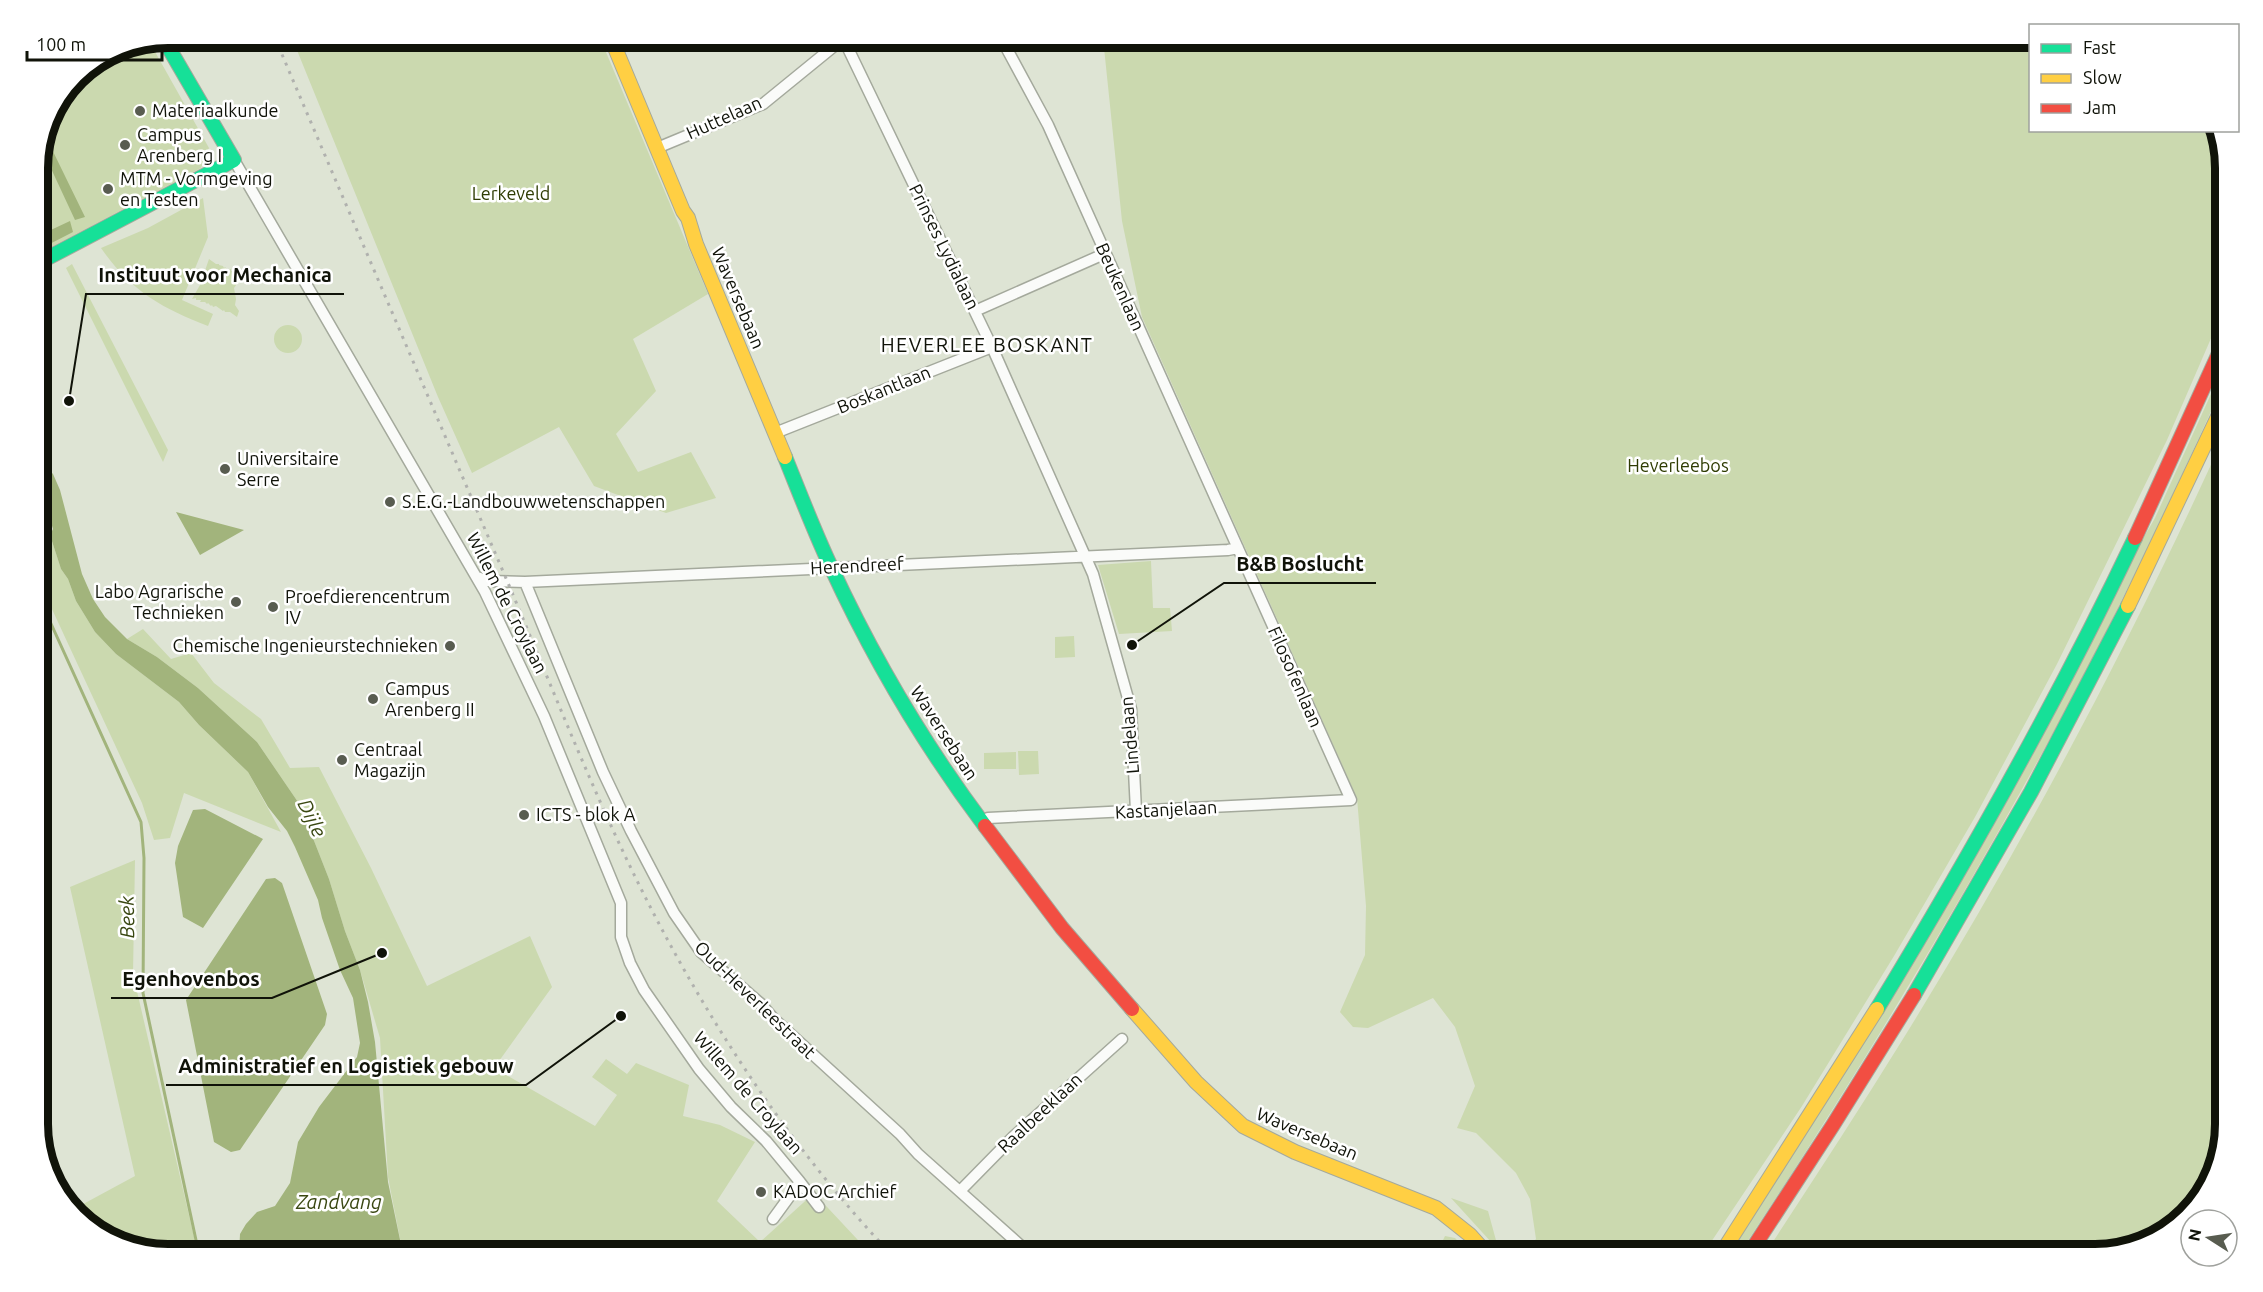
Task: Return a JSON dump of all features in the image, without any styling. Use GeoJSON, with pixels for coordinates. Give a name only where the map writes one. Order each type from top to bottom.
{"type":"FeatureCollection","features":[{"type":"Feature","properties":{"kind":"main road","name":"Willem de Croylaan"},"geometry":{"type":"LineString","coordinates":[[170,48],[234,160]]}},
{"type":"Feature","properties":{"kind":"main road","name":"Waversebaan"},"geometry":{"type":"LineString","coordinates":[[615,48],[682,211],[688,218],[696,244],[831,567],[886,675],[929,746],[982,822],[1083,954],[1196,1082],[1243,1126],[1295,1152],[1361,1176],[1436,1208],[1478,1244]]}},
{"type":"Feature","properties":{"kind":"main road"},"geometry":{"type":"LineString","coordinates":[[48,258],[234,160]]}},
{"type":"Feature","properties":{"kind":"main road"},"geometry":{"type":"LineString","coordinates":[[1728,1244],[1824,1096],[1931,921],[2041,724],[2147,514],[2215,362]]}},
{"type":"Feature","properties":{"kind":"main road"},"geometry":{"type":"LineString","coordinates":[[1755,1244],[1845,1106],[1959,921],[2068,723],[2169,522],[2215,423]]}},
{"type":"Feature","properties":{"kind":"street","name":"Huttelaan"},"geometry":{"type":"LineString","coordinates":[[657,148],[763,104],[832,48]]}},
{"type":"Feature","properties":{"kind":"street","name":"Prinses Lydialaan"},"geometry":{"type":"LineString","coordinates":[[849,48],[992,347],[1085,556]]}},
{"type":"Feature","properties":{"kind":"street","name":"Beukenlaan"},"geometry":{"type":"LineString","coordinates":[[1006,48],[1048,125],[1237,546]]}},
{"type":"Feature","properties":{"kind":"street","name":"Willem de Croylaan"},"geometry":{"type":"LineString","coordinates":[[234,160],[477,577],[544,716],[621,903],[621,938],[634,972],[663,1020],[699,1069],[731,1107],[766,1141],[819,1207]]}},
{"type":"Feature","properties":{"kind":"street"},"geometry":{"type":"LineString","coordinates":[[975,311],[1104,254]]}},
{"type":"Feature","properties":{"kind":"street","name":"Boskantlaan"},"geometry":{"type":"LineString","coordinates":[[775,433],[992,347]]}},
{"type":"Feature","properties":{"kind":"street","name":"Herendreef"},"geometry":{"type":"LineString","coordinates":[[477,577],[491,581],[525,582],[1085,556],[1237,546]]}},
{"type":"Feature","properties":{"kind":"street","name":"Filosofenlaan"},"geometry":{"type":"LineString","coordinates":[[1237,546],[1351,800]]}},
{"type":"Feature","properties":{"kind":"street","name":"Lindelaan"},"geometry":{"type":"LineString","coordinates":[[1085,556],[1101,594],[1131,709],[1136,811]]}},
{"type":"Feature","properties":{"kind":"street","name":"Oud-Heverleestraat"},"geometry":{"type":"LineString","coordinates":[[525,582],[584,727],[627,824],[685,932],[701,952],[900,1134],[918,1154],[1019,1244]]}},
{"type":"Feature","properties":{"kind":"street","name":"Kastanjelaan"},"geometry":{"type":"LineString","coordinates":[[982,822],[988,818],[1351,800]]}},
{"type":"Feature","properties":{"kind":"street","name":"Raalbeeklaan"},"geometry":{"type":"LineString","coordinates":[[960,1191],[1051,1100],[1122,1039]]}},
{"type":"Feature","properties":{"kind":"street","name":"Willem de Croylaan"},"geometry":{"type":"LineString","coordinates":[[773,1219],[800,1182]]}},
{"type":"Feature","properties":{"kind":"green space","name":"Lerkeveld"},"geometry":{"type":"Polygon","coordinates":[[[296,48],[604,48],[708,294],[633,339],[656,391],[616,434],[638,472],[691,452],[716,498],[666,513],[594,486],[559,427],[472,473],[438,397],[296,48]]]}},
{"type":"Feature","properties":{"kind":"green space","name":"Heverleebos"},"geometry":{"type":"Polygon","coordinates":[[[1104,48],[2029,48],[2029,132],[2210,132],[2215,160],[2215,329],[2167,440],[2057,664],[1975,817],[1894,956],[1802,1106],[1710,1244],[1532,1244],[1536,1239],[1530,1199],[1516,1173],[1476,1133],[1457,1128],[1475,1086],[1455,1027],[1433,998],[1368,1028],[1353,1027],[1340,1012],[1365,955],[1366,906],[1357,798],[1142,317],[1122,221],[1104,48]]]}},
{"type":"Feature","properties":{"kind":"green space","name":"Campus Arenberg I"},"geometry":{"type":"Polygon","coordinates":[[[153,49],[209,148],[201,168],[48,249],[48,160],[52,137],[60,115],[73,95],[89,78],[108,64],[129,54],[153,49]]]}},
{"type":"Feature","properties":{"kind":"green space"},"geometry":{"type":"Polygon","coordinates":[[[203,198],[208,237],[182,300],[213,314],[208,326],[148,296],[123,275],[101,248],[148,228],[203,198]]]}},
{"type":"Feature","properties":{"kind":"green space"},"geometry":{"type":"Polygon","coordinates":[[[209,259],[228,270],[249,276],[239,281],[234,288],[235,305],[239,311],[237,317],[216,306],[200,302],[201,300],[196,300],[196,298],[192,299],[200,285],[209,259]]]}},
{"type":"Feature","properties":{"kind":"green space"},"geometry":{"type":"Polygon","coordinates":[[[72,264],[168,450],[163,462],[66,268],[72,264]]]}},
{"type":"Feature","properties":{"kind":"green space"},"geometry":{"type":"Polygon","coordinates":[[[288,325],[298,329],[302,339],[298,349],[288,353],[278,349],[274,339],[278,329],[288,325]]]}},
{"type":"Feature","properties":{"kind":"green space"},"geometry":{"type":"Polygon","coordinates":[[[2215,385],[2215,403],[2166,509],[2060,720],[1906,991],[1745,1244],[1737,1244],[2155,518],[2215,385]]]}},
{"type":"Feature","properties":{"kind":"green space"},"geometry":{"type":"Polygon","coordinates":[[[2215,456],[2215,1124],[2211,1155],[2199,1184],[2181,1208],[2155,1228],[2141,1235],[2111,1243],[1771,1244],[1903,1039],[1991,892],[2074,742],[2152,589],[2215,456]]]}},
{"type":"Feature","properties":{"kind":"green space"},"geometry":{"type":"Polygon","coordinates":[[[48,510],[52,524],[50,535],[61,569],[68,579],[76,601],[95,632],[116,654],[179,702],[199,725],[248,772],[281,832],[184,793],[170,838],[154,840],[142,803],[48,601],[48,510]]]}},
{"type":"Feature","properties":{"kind":"green space"},"geometry":{"type":"Polygon","coordinates":[[[1151,561],[1153,608],[1170,608],[1172,631],[1119,634],[1098,565],[1151,561]]]}},
{"type":"Feature","properties":{"kind":"green space"},"geometry":{"type":"Polygon","coordinates":[[[143,629],[171,659],[191,653],[214,683],[261,719],[290,768],[319,767],[371,868],[427,986],[530,936],[552,987],[494,1068],[595,1126],[617,1095],[592,1077],[606,1059],[627,1074],[636,1063],[689,1085],[683,1116],[720,1125],[755,1142],[717,1201],[760,1242],[814,1193],[862,1244],[401,1244],[388,1177],[380,1038],[329,879],[300,805],[257,742],[198,688],[157,657],[127,639],[143,629]]]}},
{"type":"Feature","properties":{"kind":"green space"},"geometry":{"type":"Polygon","coordinates":[[[1074,636],[1075,657],[1055,658],[1055,637],[1074,636]]]}},
{"type":"Feature","properties":{"kind":"green space"},"geometry":{"type":"Polygon","coordinates":[[[1018,751],[1038,751],[1039,774],[1019,775],[1018,751]]]}},
{"type":"Feature","properties":{"kind":"green space"},"geometry":{"type":"Polygon","coordinates":[[[1016,752],[1016,769],[984,769],[984,753],[1016,752]]]}},
{"type":"Feature","properties":{"kind":"green space"},"geometry":{"type":"Polygon","coordinates":[[[135,860],[133,974],[196,1244],[152,1243],[137,1240],[108,1228],[80,1206],[135,1176],[70,887],[135,860]]]}},
{"type":"Feature","properties":{"kind":"green space"},"geometry":{"type":"Polygon","coordinates":[[[1451,1198],[1488,1211],[1497,1244],[1493,1244],[1451,1198]]]}},
{"type":"Feature","properties":{"kind":"green space"},"geometry":{"type":"Polygon","coordinates":[[[1445,1236],[1455,1238],[1461,1244],[1441,1244],[1445,1236]]]}},
{"type":"Feature","properties":{"kind":"water"},"geometry":{"type":"Polygon","coordinates":[[[50,146],[85,217],[75,220],[48,162],[50,146]]]}},
{"type":"Feature","properties":{"kind":"water"},"geometry":{"type":"Polygon","coordinates":[[[70,221],[73,232],[48,245],[48,231],[70,221]]]}},
{"type":"Feature","properties":{"kind":"water","name":"Zandvang"},"geometry":{"type":"Polygon","coordinates":[[[48,469],[60,490],[82,574],[93,599],[105,617],[127,639],[157,657],[198,688],[257,742],[300,805],[329,879],[360,970],[368,1002],[375,1042],[388,1182],[401,1244],[240,1244],[240,1234],[246,1224],[257,1212],[275,1206],[290,1183],[298,1142],[319,1107],[357,1057],[360,1043],[353,998],[340,970],[318,900],[287,831],[268,807],[248,772],[199,725],[179,702],[116,654],[95,632],[76,601],[68,579],[61,569],[50,535],[53,529],[48,513],[48,469]]]}},
{"type":"Feature","properties":{"kind":"water"},"geometry":{"type":"Polygon","coordinates":[[[176,512],[244,530],[200,555],[176,512]]]}},
{"type":"Feature","properties":{"kind":"water"},"geometry":{"type":"Polygon","coordinates":[[[205,809],[263,839],[203,928],[183,917],[175,863],[178,846],[193,810],[205,809]]]}},
{"type":"Feature","properties":{"kind":"water"},"geometry":{"type":"Polygon","coordinates":[[[275,878],[282,883],[327,1014],[325,1025],[240,1150],[231,1152],[214,1142],[186,1000],[266,879],[275,878]]]}},
{"type":"Feature","properties":{"kind":"waterway","name":"Beek"},"geometry":{"type":"LineString","coordinates":[[48,617],[141,822],[144,858],[143,993],[197,1244]]}},
{"type":"Feature","properties":{"kind":"railway"},"geometry":{"type":"LineString","coordinates":[[279,48],[582,761],[643,892],[689,978],[740,1061],[796,1142],[882,1244]]}},
{"type":"Feature","properties":{"kind":"traffic: fast"},"geometry":{"type":"LineString","coordinates":[[48,258],[234,160],[169,48]]}},
{"type":"Feature","properties":{"kind":"traffic: fast"},"geometry":{"type":"LineString","coordinates":[[785,457],[825,553],[864,635],[921,733],[985,826]]}},
{"type":"Feature","properties":{"kind":"traffic: fast"},"geometry":{"type":"LineString","coordinates":[[1877,1009],[2012,777],[2135,538]]}},
{"type":"Feature","properties":{"kind":"traffic: fast"},"geometry":{"type":"LineString","coordinates":[[1914,995],[2031,792],[2128,606]]}},
{"type":"Feature","properties":{"kind":"traffic: slow"},"geometry":{"type":"LineString","coordinates":[[615,48],[683,211],[688,218],[696,244],[785,457]]}},
{"type":"Feature","properties":{"kind":"traffic: slow"},"geometry":{"type":"LineString","coordinates":[[2128,606],[2215,423]]}},
{"type":"Feature","properties":{"kind":"traffic: slow"},"geometry":{"type":"LineString","coordinates":[[1132,1009],[1196,1082],[1243,1126],[1295,1152],[1436,1208],[1478,1244]]}},
{"type":"Feature","properties":{"kind":"traffic: slow"},"geometry":{"type":"LineString","coordinates":[[1727,1244],[1877,1009]]}},
{"type":"Feature","properties":{"kind":"traffic: jam"},"geometry":{"type":"LineString","coordinates":[[2135,538],[2215,362]]}},
{"type":"Feature","properties":{"kind":"traffic: jam"},"geometry":{"type":"LineString","coordinates":[[985,826],[1062,928],[1132,1009]]}},
{"type":"Feature","properties":{"kind":"traffic: jam"},"geometry":{"type":"LineString","coordinates":[[1756,1244],[1914,995]]}},
{"type":"Feature","properties":{"kind":"place","name":"Materiaalkunde"},"geometry":{"type":"Point","coordinates":[140,111]}},
{"type":"Feature","properties":{"kind":"place","name":"Campus Arenberg I"},"geometry":{"type":"Point","coordinates":[125,145]}},
{"type":"Feature","properties":{"kind":"place","name":"MTM - Vormgeving en Testen"},"geometry":{"type":"Point","coordinates":[108,189]}},
{"type":"Feature","properties":{"kind":"place","name":"Instituut voor Mechanica"},"geometry":{"type":"Point","coordinates":[69,401]}},
{"type":"Feature","properties":{"kind":"place","name":"Universitaire Serre"},"geometry":{"type":"Point","coordinates":[225,469]}},
{"type":"Feature","properties":{"kind":"place","name":"S.E.G.-Landbouwwetenschappen"},"geometry":{"type":"Point","coordinates":[390,502]}},
{"type":"Feature","properties":{"kind":"place","name":"Labo Agrarische Technieken"},"geometry":{"type":"Point","coordinates":[236,602]}},
{"type":"Feature","properties":{"kind":"place","name":"Proefdierencentrum IV"},"geometry":{"type":"Point","coordinates":[273,607]}},
{"type":"Feature","properties":{"kind":"place","name":"B&B Boslucht"},"geometry":{"type":"Point","coordinates":[1132,645]}},
{"type":"Feature","properties":{"kind":"place","name":"Chemische Ingenieurstechnieken"},"geometry":{"type":"Point","coordinates":[450,646]}},
{"type":"Feature","properties":{"kind":"place","name":"Campus Arenberg II"},"geometry":{"type":"Point","coordinates":[373,699]}},
{"type":"Feature","properties":{"kind":"place","name":"Centraal Magazijn"},"geometry":{"type":"Point","coordinates":[342,760]}},
{"type":"Feature","properties":{"kind":"place","name":"ICTS - blok A"},"geometry":{"type":"Point","coordinates":[524,815]}},
{"type":"Feature","properties":{"kind":"place","name":"Egenhovenbos"},"geometry":{"type":"Point","coordinates":[382,953]}},
{"type":"Feature","properties":{"kind":"place","name":"Administratief en Logistiek gebouw"},"geometry":{"type":"Point","coordinates":[621,1016]}},
{"type":"Feature","properties":{"kind":"place","name":"KADOC Archief"},"geometry":{"type":"Point","coordinates":[761,1192]}},
{"type":"Feature","properties":{"kind":"district","name":"HEVERLEE BOSKANT"},"geometry":{"type":"Point","coordinates":[987,345]}},
{"type":"Feature","properties":{"kind":"water label","name":"Dijle"},"geometry":{"type":"Point","coordinates":[312,818]}}]}
